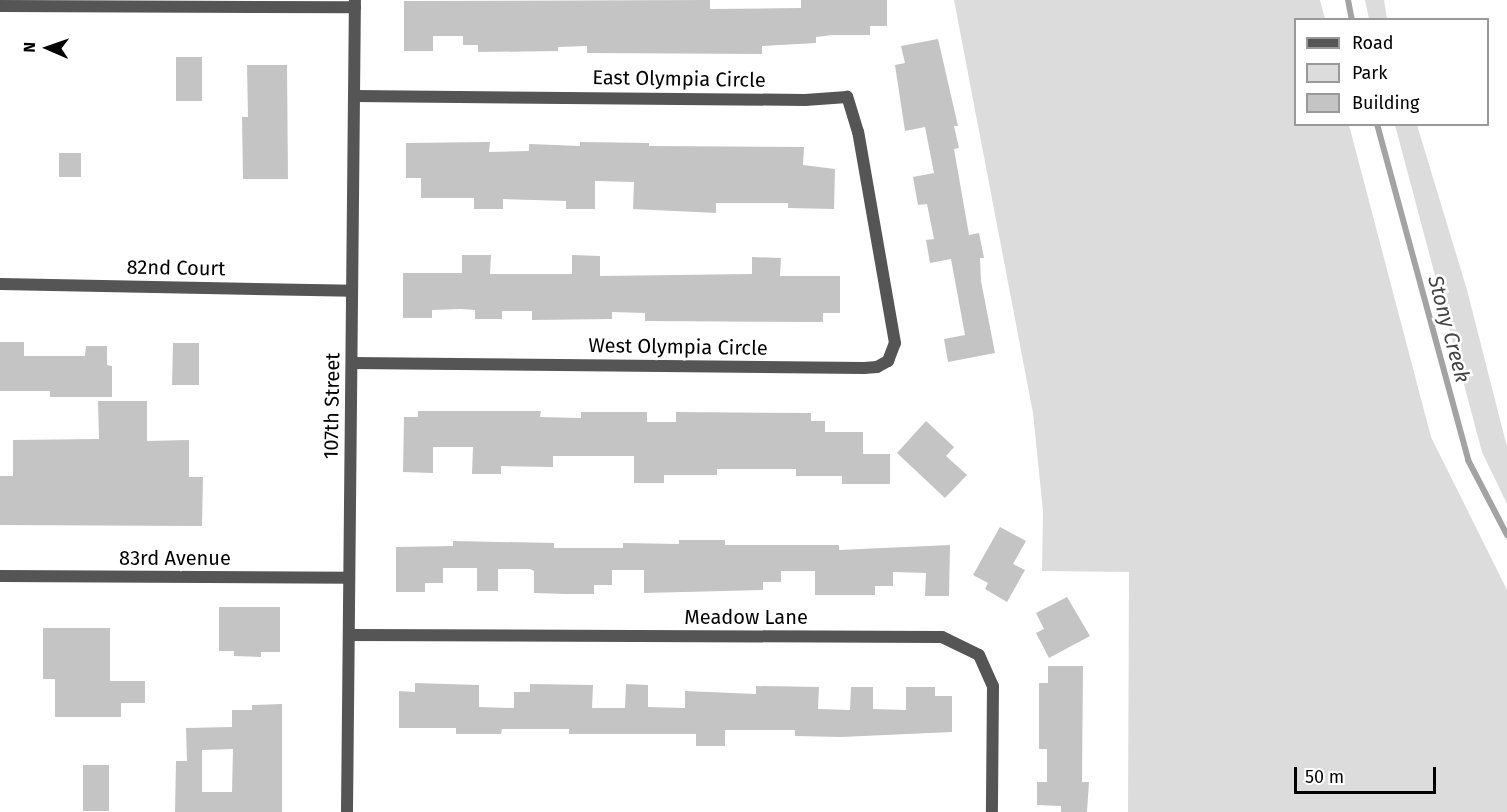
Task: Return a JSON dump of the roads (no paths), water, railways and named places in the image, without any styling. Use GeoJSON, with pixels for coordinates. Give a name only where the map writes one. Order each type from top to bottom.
{"type":"FeatureCollection","features":[{"type":"Feature","properties":{"kind":"street"},"geometry":{"type":"LineString","coordinates":[[0,6],[355,3]]}},
{"type":"Feature","properties":{"kind":"street","name":"107th Street"},"geometry":{"type":"LineString","coordinates":[[347,812],[355,3]]}},
{"type":"Feature","properties":{"kind":"street","name":"East Olympia Circle"},"geometry":{"type":"LineString","coordinates":[[354,96],[805,100],[847,97],[858,132],[881,249]]}},
{"type":"Feature","properties":{"kind":"street","name":"West Olympia Circle"},"geometry":{"type":"LineString","coordinates":[[352,363],[877,367],[888,361],[895,343],[881,249]]}},
{"type":"Feature","properties":{"kind":"street","name":"82nd Court"},"geometry":{"type":"LineString","coordinates":[[0,284],[352,291]]}},
{"type":"Feature","properties":{"kind":"street","name":"83rd Avenue"},"geometry":{"type":"LineString","coordinates":[[0,576],[349,578]]}},
{"type":"Feature","properties":{"kind":"street","name":"Meadow Lane"},"geometry":{"type":"LineString","coordinates":[[349,635],[942,637],[980,655],[993,686],[992,812]]}},
{"type":"Feature","properties":{"kind":"waterway","name":"Stony Creek"},"geometry":{"type":"LineString","coordinates":[[1348,0],[1352,18]]}},
{"type":"Feature","properties":{"kind":"waterway","name":"Stony Creek"},"geometry":{"type":"LineString","coordinates":[[1378,126],[1468,460],[1507,535]]}}]}
